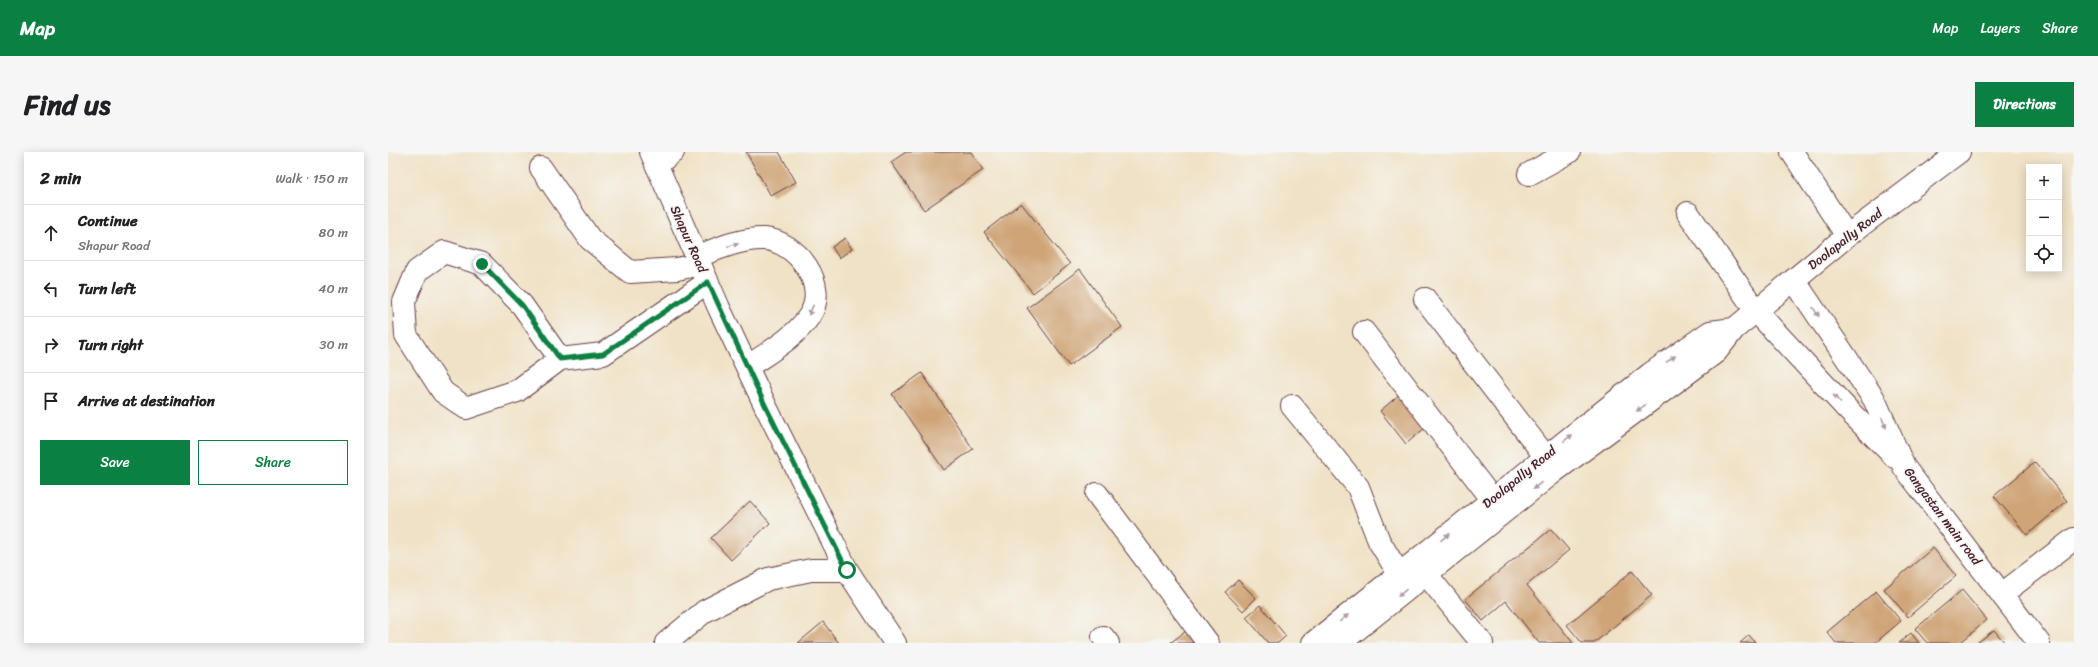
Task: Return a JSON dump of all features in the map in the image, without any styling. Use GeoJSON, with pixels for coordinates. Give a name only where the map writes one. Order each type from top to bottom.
{"type":"FeatureCollection","features":[{"type":"Feature","properties":{"kind":"street"},"geometry":{"type":"LineString","coordinates":[[1529,174],[1570,152]]}},
{"type":"Feature","properties":{"kind":"street"},"geometry":{"type":"LineString","coordinates":[[1792,152],[1847,236]]}},
{"type":"Feature","properties":{"kind":"street","name":"Doolapally Road"},"geometry":{"type":"LineString","coordinates":[[1340,643],[1555,471],[1716,352],[1734,329],[1847,236],[1959,152]]}},
{"type":"Feature","properties":{"kind":"street","name":"Shapur Road"},"geometry":{"type":"LineString","coordinates":[[660,156],[701,268],[747,367],[847,570],[895,643]]}},
{"type":"Feature","properties":{"kind":"street"},"geometry":{"type":"LineString","coordinates":[[541,168],[590,239],[630,272],[701,268]]}},
{"type":"Feature","properties":{"kind":"street"},"geometry":{"type":"LineString","coordinates":[[1688,213],[1756,311],[1849,411],[1904,466]]}},
{"type":"Feature","properties":{"kind":"street"},"geometry":{"type":"LineString","coordinates":[[560,359],[522,305],[482,264],[444,252],[418,271],[404,302],[406,335],[443,392],[466,408],[517,391],[560,359],[603,354],[701,268],[731,245],[764,239],[781,244],[792,250],[814,279],[817,297],[810,314],[784,342],[747,367]]}},
{"type":"Feature","properties":{"kind":"street","name":"Gangastan main road"},"geometry":{"type":"LineString","coordinates":[[1794,280],[1874,399],[1904,466],[2039,643]]}},
{"type":"Feature","properties":{"kind":"street"},"geometry":{"type":"LineString","coordinates":[[1425,300],[1545,456]]}},
{"type":"Feature","properties":{"kind":"street","name":"Doolapally Road"},"geometry":{"type":"LineString","coordinates":[[1313,643],[1545,456],[1650,374],[1710,332],[1734,329]]}},
{"type":"Feature","properties":{"kind":"street"},"geometry":{"type":"LineString","coordinates":[[1364,332],[1492,500]]}},
{"type":"Feature","properties":{"kind":"street"},"geometry":{"type":"LineString","coordinates":[[1292,406],[1358,487],[1379,541],[1399,574]]}},
{"type":"Feature","properties":{"kind":"street"},"geometry":{"type":"LineString","coordinates":[[1097,494],[1208,643]]}},
{"type":"Feature","properties":{"kind":"street"},"geometry":{"type":"LineString","coordinates":[[2002,594],[2074,539]]}},
{"type":"Feature","properties":{"kind":"street"},"geometry":{"type":"LineString","coordinates":[[666,643],[705,611],[768,579],[811,570],[847,570]]}},
{"type":"Feature","properties":{"kind":"street"},"geometry":{"type":"LineString","coordinates":[[1426,574],[1482,643]]}},
{"type":"Feature","properties":{"kind":"building"},"geometry":{"type":"Polygon","coordinates":[[[746,152],[779,152],[796,182],[771,196],[746,152]]]}},
{"type":"Feature","properties":{"kind":"building"},"geometry":{"type":"Polygon","coordinates":[[[906,152],[971,152],[983,170],[924,210],[891,162],[906,152]]]}},
{"type":"Feature","properties":{"kind":"building"},"geometry":{"type":"Polygon","coordinates":[[[1021,203],[1070,264],[1033,293],[984,232],[1021,203]]]}},
{"type":"Feature","properties":{"kind":"building"},"geometry":{"type":"Polygon","coordinates":[[[845,238],[852,249],[839,258],[832,247],[845,238]]]}},
{"type":"Feature","properties":{"kind":"building"},"geometry":{"type":"Polygon","coordinates":[[[1080,269],[1122,327],[1069,366],[1027,308],[1080,269]]]}},
{"type":"Feature","properties":{"kind":"building"},"geometry":{"type":"Polygon","coordinates":[[[922,373],[973,449],[944,470],[892,394],[922,373]]]}},
{"type":"Feature","properties":{"kind":"building"},"geometry":{"type":"Polygon","coordinates":[[[1400,394],[1426,427],[1406,444],[1380,411],[1400,394]]]}},
{"type":"Feature","properties":{"kind":"building"},"geometry":{"type":"Polygon","coordinates":[[[2035,462],[2067,501],[2027,535],[1994,496],[2035,462]]]}},
{"type":"Feature","properties":{"kind":"building"},"geometry":{"type":"Polygon","coordinates":[[[750,501],[770,523],[731,560],[711,538],[750,501]]]}},
{"type":"Feature","properties":{"kind":"building"},"geometry":{"type":"Polygon","coordinates":[[[1551,529],[1569,550],[1527,585],[1573,643],[1539,643],[1506,601],[1483,621],[1465,599],[1551,529]]]}},
{"type":"Feature","properties":{"kind":"building"},"geometry":{"type":"Polygon","coordinates":[[[1933,548],[1956,576],[1908,617],[1884,589],[1933,548]]]}},
{"type":"Feature","properties":{"kind":"building"},"geometry":{"type":"Polygon","coordinates":[[[1632,571],[1652,595],[1594,643],[1582,643],[1567,625],[1632,571]]]}},
{"type":"Feature","properties":{"kind":"building"},"geometry":{"type":"Polygon","coordinates":[[[1238,580],[1256,598],[1243,611],[1225,592],[1238,580]]]}},
{"type":"Feature","properties":{"kind":"building"},"geometry":{"type":"Polygon","coordinates":[[[1962,590],[1987,620],[1960,643],[1927,643],[1915,629],[1962,590]]]}},
{"type":"Feature","properties":{"kind":"building"},"geometry":{"type":"Polygon","coordinates":[[[1876,591],[1901,621],[1875,643],[1836,643],[1827,632],[1876,591]]]}},
{"type":"Feature","properties":{"kind":"building"},"geometry":{"type":"Polygon","coordinates":[[[1260,605],[1286,636],[1278,643],[1268,643],[1246,617],[1260,605]]]}},
{"type":"Feature","properties":{"kind":"building"},"geometry":{"type":"Polygon","coordinates":[[[823,622],[839,643],[798,643],[823,622]]]}},
{"type":"Feature","properties":{"kind":"building"},"geometry":{"type":"Polygon","coordinates":[[[1994,630],[2005,643],[1977,643],[1994,630]]]}},
{"type":"Feature","properties":{"kind":"building"},"geometry":{"type":"Polygon","coordinates":[[[1186,631],[1195,643],[1170,643],[1186,631]]]}},
{"type":"Feature","properties":{"kind":"building"},"geometry":{"type":"Polygon","coordinates":[[[1911,633],[1919,643],[1899,643],[1911,633]]]}},
{"type":"Feature","properties":{"kind":"building"},"geometry":{"type":"Polygon","coordinates":[[[1749,635],[1756,643],[1740,643],[1749,635]]]}},
{"type":"Feature","properties":{"kind":"route"},"geometry":{"type":"LineString","coordinates":[[482,264],[522,305],[560,359],[603,354],[708,282],[765,405],[847,570]]}}]}
